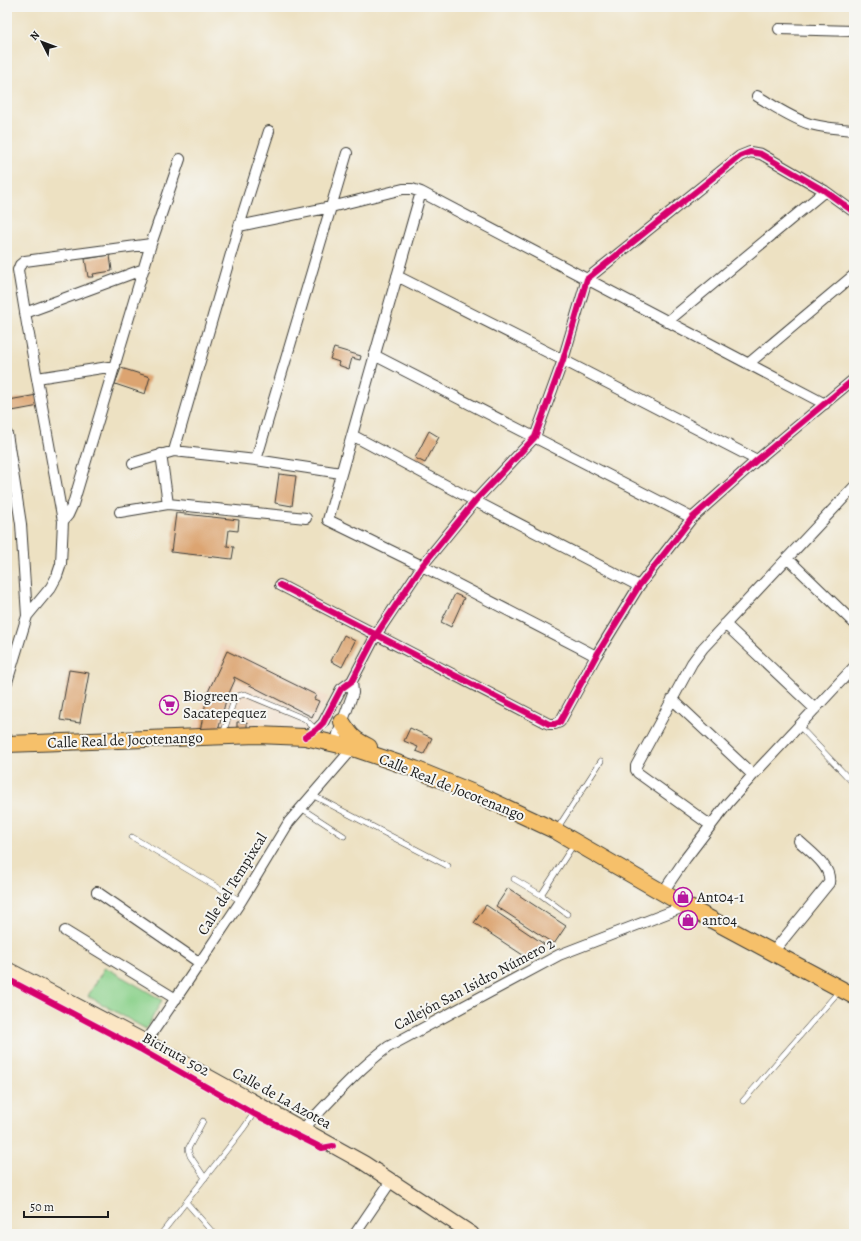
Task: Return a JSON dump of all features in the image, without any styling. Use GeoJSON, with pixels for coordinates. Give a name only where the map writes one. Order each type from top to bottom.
{"type":"FeatureCollection","features":[{"type":"Feature","properties":{"kind":"main road"},"geometry":{"type":"LineString","coordinates":[[345,715],[351,736],[357,741],[415,769]]}},
{"type":"Feature","properties":{"kind":"main road","name":"Calle Real de Jocotenango"},"geometry":{"type":"LineString","coordinates":[[7,744],[310,734],[336,744],[353,748],[415,769],[481,796],[556,831],[576,841],[686,906],[847,993]]}},
{"type":"Feature","properties":{"kind":"street"},"geometry":{"type":"LineString","coordinates":[[779,28],[854,32]]}},
{"type":"Feature","properties":{"kind":"street"},"geometry":{"type":"LineString","coordinates":[[757,96],[788,114],[810,124],[854,130]]}},
{"type":"Feature","properties":{"kind":"street"},"geometry":{"type":"LineString","coordinates":[[174,451],[239,226],[269,131]]}},
{"type":"Feature","properties":{"kind":"street"},"geometry":{"type":"LineString","coordinates":[[256,460],[348,152]]}},
{"type":"Feature","properties":{"kind":"street"},"geometry":{"type":"LineString","coordinates":[[310,734],[323,723],[341,690],[352,681],[376,635],[422,566],[475,501],[535,437],[563,360],[586,279],[740,156],[750,152],[761,154],[825,191],[854,212]]}},
{"type":"Feature","properties":{"kind":"street"},"geometry":{"type":"LineString","coordinates":[[63,521],[68,515],[73,504],[151,244],[180,159]]}},
{"type":"Feature","properties":{"kind":"street"},"geometry":{"type":"LineString","coordinates":[[239,226],[331,207],[403,189],[412,189],[421,192],[824,404]]}},
{"type":"Feature","properties":{"kind":"street"},"geometry":{"type":"LineString","coordinates":[[667,322],[825,191]]}},
{"type":"Feature","properties":{"kind":"street"},"geometry":{"type":"LineString","coordinates":[[421,192],[328,520],[422,566],[596,656]]}},
{"type":"Feature","properties":{"kind":"street"},"geometry":{"type":"LineString","coordinates":[[7,682],[28,616],[51,587],[57,576],[61,564],[63,521],[18,270],[20,265],[25,261],[151,244]]}},
{"type":"Feature","properties":{"kind":"street"},"geometry":{"type":"LineString","coordinates":[[25,313],[144,269]]}},
{"type":"Feature","properties":{"kind":"street"},"geometry":{"type":"LineString","coordinates":[[748,364],[854,275]]}},
{"type":"Feature","properties":{"kind":"street"},"geometry":{"type":"LineString","coordinates":[[397,276],[757,460]]}},
{"type":"Feature","properties":{"kind":"street"},"geometry":{"type":"LineString","coordinates":[[374,355],[692,518]]}},
{"type":"Feature","properties":{"kind":"street"},"geometry":{"type":"LineString","coordinates":[[37,378],[115,366]]}},
{"type":"Feature","properties":{"kind":"street"},"geometry":{"type":"LineString","coordinates":[[280,584],[549,724],[555,724],[560,722],[596,656],[639,586],[692,518],[757,460],[854,379]]}},
{"type":"Feature","properties":{"kind":"street"},"geometry":{"type":"LineString","coordinates":[[7,434],[21,524],[28,616]]}},
{"type":"Feature","properties":{"kind":"street"},"geometry":{"type":"LineString","coordinates":[[352,435],[639,586]]}},
{"type":"Feature","properties":{"kind":"street"},"geometry":{"type":"LineString","coordinates":[[133,463],[174,451],[256,460],[341,473]]}},
{"type":"Feature","properties":{"kind":"street"},"geometry":{"type":"LineString","coordinates":[[161,454],[168,504]]}},
{"type":"Feature","properties":{"kind":"street"},"geometry":{"type":"LineString","coordinates":[[710,825],[638,773],[636,766],[692,663],[703,648],[854,487]]}},
{"type":"Feature","properties":{"kind":"street"},"geometry":{"type":"LineString","coordinates":[[120,512],[168,504],[306,518]]}},
{"type":"Feature","properties":{"kind":"street"},"geometry":{"type":"LineString","coordinates":[[787,558],[853,619]]}},
{"type":"Feature","properties":{"kind":"street"},"geometry":{"type":"LineString","coordinates":[[725,624],[815,709]]}},
{"type":"Feature","properties":{"kind":"street"},"geometry":{"type":"LineString","coordinates":[[663,892],[710,825],[752,775],[854,667]]}},
{"type":"Feature","properties":{"kind":"street"},"geometry":{"type":"LineString","coordinates":[[336,744],[352,693],[352,681]]}},
{"type":"Feature","properties":{"kind":"street"},"geometry":{"type":"LineString","coordinates":[[672,699],[752,775]]}},
{"type":"Feature","properties":{"kind":"street"},"geometry":{"type":"LineString","coordinates":[[335,702],[345,715]]}},
{"type":"Feature","properties":{"kind":"street","name":"Calle del Tempixcal"},"geometry":{"type":"LineString","coordinates":[[146,1042],[241,901],[289,822],[353,748]]}},
{"type":"Feature","properties":{"kind":"street"},"geometry":{"type":"LineString","coordinates":[[773,952],[829,883],[830,878],[826,867],[799,841]]}},
{"type":"Feature","properties":{"kind":"street"},"geometry":{"type":"LineString","coordinates":[[97,892],[200,963]]}},
{"type":"Feature","properties":{"kind":"street","name":"Callejón San Isidro Número 2"},"geometry":{"type":"LineString","coordinates":[[303,1129],[358,1073],[388,1047],[558,955],[686,906]]}},
{"type":"Feature","properties":{"kind":"street"},"geometry":{"type":"LineString","coordinates":[[65,931],[176,999]]}},
{"type":"Feature","properties":{"kind":"street","name":"Calle de La Azotea"},"geometry":{"type":"LineString","coordinates":[[7,969],[146,1042],[364,1163],[472,1234]]}},
{"type":"Feature","properties":{"kind":"street"},"geometry":{"type":"LineString","coordinates":[[355,1234],[391,1181]]}},
{"type":"Feature","properties":{"kind":"lane"},"geometry":{"type":"LineString","coordinates":[[222,737],[234,700],[238,696],[245,694],[305,719],[310,734]]}},
{"type":"Feature","properties":{"kind":"lane"},"geometry":{"type":"LineString","coordinates":[[798,726],[854,784]]}},
{"type":"Feature","properties":{"kind":"lane"},"geometry":{"type":"LineString","coordinates":[[556,831],[601,761]]}},
{"type":"Feature","properties":{"kind":"lane"},"geometry":{"type":"LineString","coordinates":[[312,795],[448,866]]}},
{"type":"Feature","properties":{"kind":"lane"},"geometry":{"type":"LineString","coordinates":[[301,808],[344,836]]}},
{"type":"Feature","properties":{"kind":"lane"},"geometry":{"type":"LineString","coordinates":[[132,837],[241,901]]}},
{"type":"Feature","properties":{"kind":"lane"},"geometry":{"type":"LineString","coordinates":[[540,895],[576,841]]}},
{"type":"Feature","properties":{"kind":"lane"},"geometry":{"type":"LineString","coordinates":[[514,879],[567,914]]}},
{"type":"Feature","properties":{"kind":"lane"},"geometry":{"type":"LineString","coordinates":[[743,1101],[847,993]]}},
{"type":"Feature","properties":{"kind":"lane"},"geometry":{"type":"LineString","coordinates":[[161,1234],[260,1105]]}},
{"type":"Feature","properties":{"kind":"lane"},"geometry":{"type":"LineString","coordinates":[[203,1121],[188,1149],[190,1156],[205,1178]]}},
{"type":"Feature","properties":{"kind":"lane"},"geometry":{"type":"LineString","coordinates":[[186,1202],[214,1234]]}},
{"type":"Feature","properties":{"kind":"shaded area"},"geometry":{"type":"Polygon","coordinates":[[[221,644],[328,697],[309,733],[192,733],[221,644]]]}},
{"type":"Feature","properties":{"kind":"green space"},"geometry":{"type":"Polygon","coordinates":[[[105,967],[162,1000],[146,1029],[88,996],[105,967]]]}},
{"type":"Feature","properties":{"kind":"building"},"geometry":{"type":"Polygon","coordinates":[[[110,255],[112,271],[93,274],[94,277],[88,277],[85,259],[110,255]]]}},
{"type":"Feature","properties":{"kind":"building"},"geometry":{"type":"Polygon","coordinates":[[[334,348],[361,356],[360,360],[352,358],[349,369],[338,365],[339,362],[330,359],[334,348]]]}},
{"type":"Feature","properties":{"kind":"building"},"geometry":{"type":"Polygon","coordinates":[[[121,368],[150,377],[145,394],[115,384],[121,368]]]}},
{"type":"Feature","properties":{"kind":"building"},"geometry":{"type":"Polygon","coordinates":[[[37,395],[39,406],[12,411],[9,400],[37,395]]]}},
{"type":"Feature","properties":{"kind":"building"},"geometry":{"type":"Polygon","coordinates":[[[429,431],[439,437],[425,463],[415,458],[429,431]]]}},
{"type":"Feature","properties":{"kind":"building"},"geometry":{"type":"Polygon","coordinates":[[[279,474],[296,476],[292,506],[275,503],[279,474]]]}},
{"type":"Feature","properties":{"kind":"building"},"geometry":{"type":"Polygon","coordinates":[[[176,513],[239,520],[238,531],[229,530],[227,546],[234,547],[232,559],[171,552],[176,513]]]}},
{"type":"Feature","properties":{"kind":"building"},"geometry":{"type":"Polygon","coordinates":[[[455,594],[464,598],[451,627],[441,622],[455,594]]]}},
{"type":"Feature","properties":{"kind":"building"},"geometry":{"type":"Polygon","coordinates":[[[344,635],[355,641],[342,667],[331,661],[344,635]]]}},
{"type":"Feature","properties":{"kind":"building"},"geometry":{"type":"Polygon","coordinates":[[[227,651],[316,695],[314,699],[319,701],[312,717],[234,677],[235,680],[226,700],[218,731],[200,731],[208,692],[227,651]]]}},
{"type":"Feature","properties":{"kind":"building"},"geometry":{"type":"Polygon","coordinates":[[[69,670],[89,673],[80,723],[60,720],[69,670]]]}},
{"type":"Feature","properties":{"kind":"building"},"geometry":{"type":"Polygon","coordinates":[[[237,722],[247,722],[247,732],[237,732],[237,722]]]}},
{"type":"Feature","properties":{"kind":"building"},"geometry":{"type":"Polygon","coordinates":[[[410,728],[432,738],[424,754],[416,751],[418,747],[404,741],[410,728]]]}},
{"type":"Feature","properties":{"kind":"building"},"geometry":{"type":"Polygon","coordinates":[[[508,888],[566,926],[554,944],[496,906],[508,888]]]}},
{"type":"Feature","properties":{"kind":"building"},"geometry":{"type":"Polygon","coordinates":[[[486,905],[544,944],[532,961],[474,923],[486,905]]]}},
{"type":"Feature","properties":{"kind":"cycle path"},"geometry":{"type":"LineString","coordinates":[[305,737],[316,730],[323,723],[341,689],[352,681],[376,635],[422,566],[475,501],[535,437],[563,360],[587,279],[740,156],[750,152],[761,154],[825,191],[854,212]]}},
{"type":"Feature","properties":{"kind":"cycle path"},"geometry":{"type":"LineString","coordinates":[[280,585],[549,724],[555,724],[560,722],[596,656],[639,586],[692,518],[757,460],[854,379]]}},
{"type":"Feature","properties":{"kind":"cycle path","name":"Biciruta 502"},"geometry":{"type":"LineString","coordinates":[[7,979],[140,1049],[254,1114],[322,1148],[333,1146]]}},
{"type":"Feature","properties":{"kind":"place","name":"Biogreen Sacatepequez"},"geometry":{"type":"Point","coordinates":[169,705]}},
{"type":"Feature","properties":{"kind":"place","name":"Ant04-1"},"geometry":{"type":"Point","coordinates":[683,897]}},
{"type":"Feature","properties":{"kind":"place","name":"ant04"},"geometry":{"type":"Point","coordinates":[688,920]}}]}
